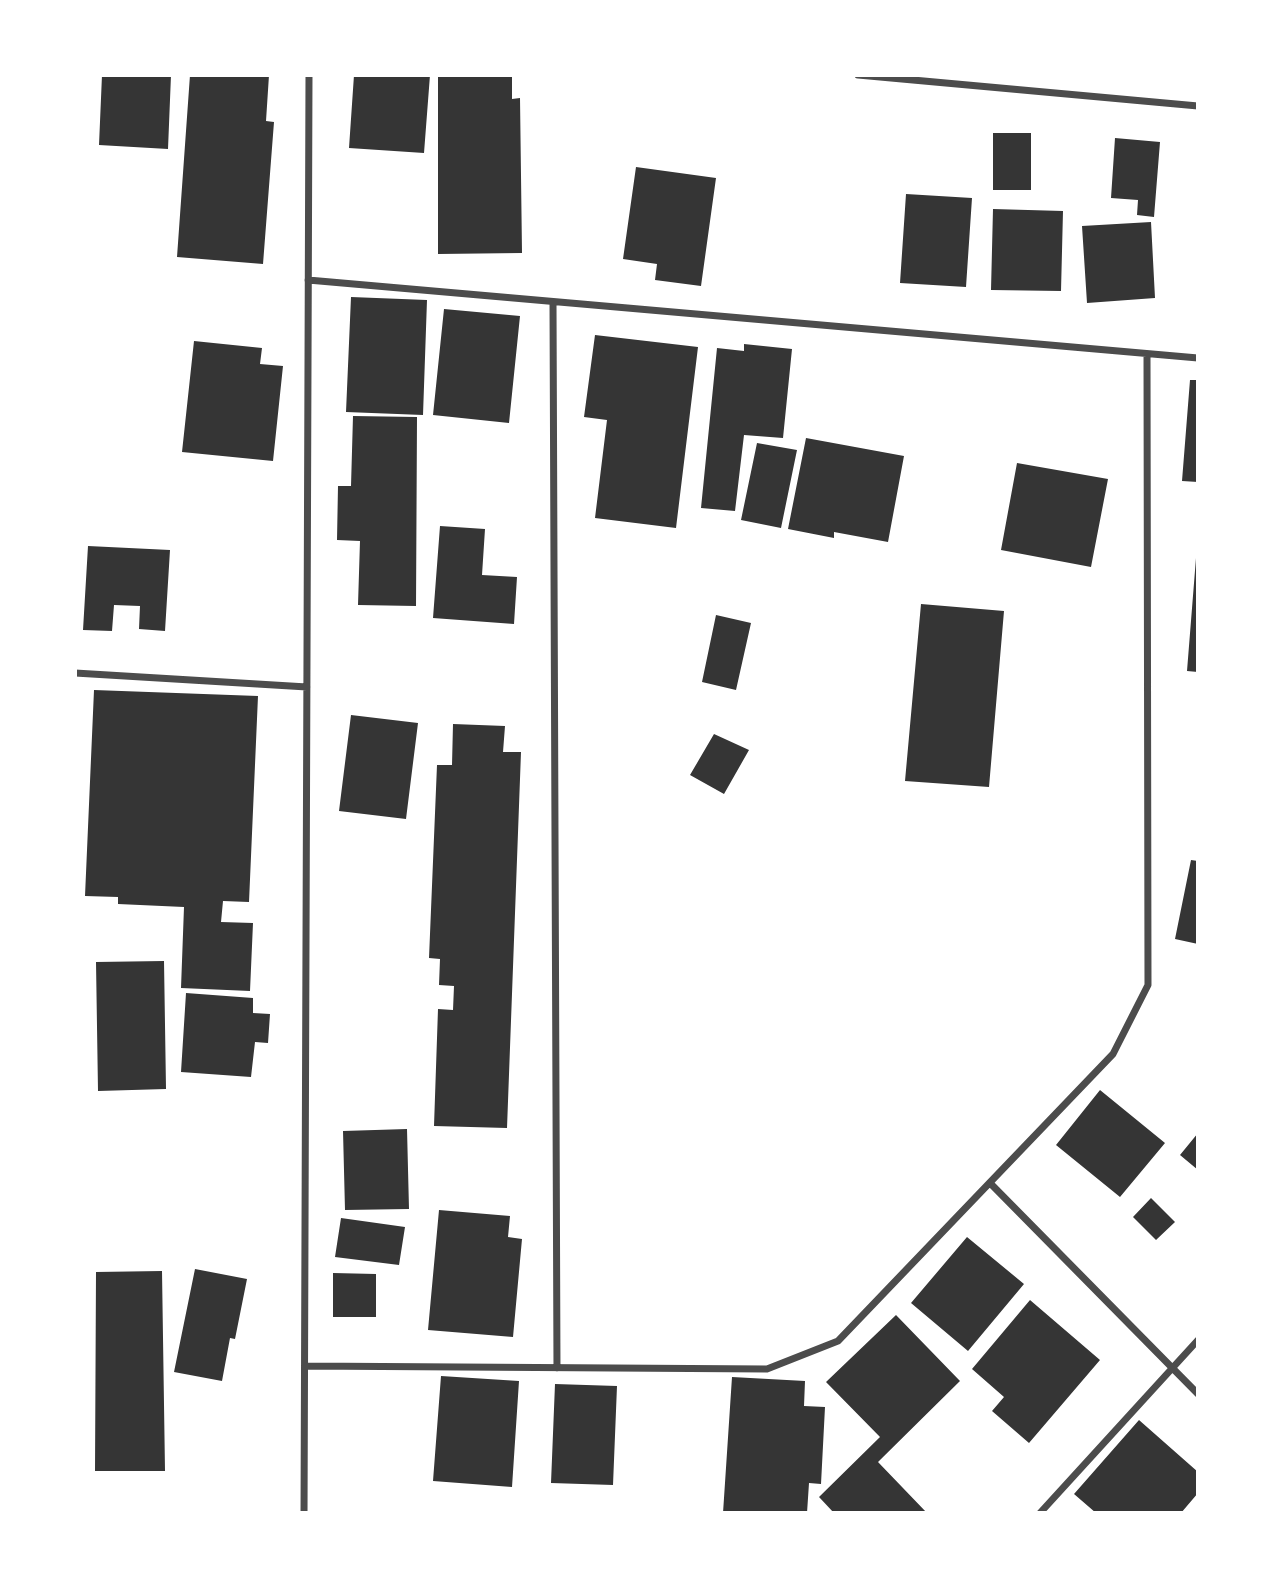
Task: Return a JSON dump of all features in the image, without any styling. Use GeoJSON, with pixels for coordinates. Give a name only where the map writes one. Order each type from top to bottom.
{"type":"FeatureCollection","features":[{"type":"Feature","properties":{"kind":"street"},"geometry":{"type":"LineString","coordinates":[[304,1513],[309,75]]}},
{"type":"Feature","properties":{"kind":"street"},"geometry":{"type":"LineString","coordinates":[[858,75],[1198,106]]}},
{"type":"Feature","properties":{"kind":"street"},"geometry":{"type":"LineString","coordinates":[[308,280],[1198,358]]}},
{"type":"Feature","properties":{"kind":"street"},"geometry":{"type":"LineString","coordinates":[[553,302],[557,1368]]}},
{"type":"Feature","properties":{"kind":"street"},"geometry":{"type":"LineString","coordinates":[[305,1366],[767,1369],[838,1341],[1113,1054],[1148,985],[1147,354]]}},
{"type":"Feature","properties":{"kind":"street"},"geometry":{"type":"LineString","coordinates":[[75,673],[307,687]]}},
{"type":"Feature","properties":{"kind":"street"},"geometry":{"type":"LineString","coordinates":[[989,1183],[1198,1394]]}},
{"type":"Feature","properties":{"kind":"street"},"geometry":{"type":"LineString","coordinates":[[1040,1513],[1198,1340]]}},
{"type":"Feature","properties":{"kind":"building"},"geometry":{"type":"Polygon","coordinates":[[[102,75],[171,75],[168,149],[99,145],[102,75]]]}},
{"type":"Feature","properties":{"kind":"building"},"geometry":{"type":"Polygon","coordinates":[[[190,75],[269,75],[266,121],[274,122],[263,264],[177,257],[190,75]]]}},
{"type":"Feature","properties":{"kind":"building"},"geometry":{"type":"Polygon","coordinates":[[[354,75],[430,75],[424,153],[349,148],[354,75]]]}},
{"type":"Feature","properties":{"kind":"building"},"geometry":{"type":"Polygon","coordinates":[[[438,75],[512,75],[512,99],[520,98],[522,253],[438,254],[438,75]]]}},
{"type":"Feature","properties":{"kind":"building"},"geometry":{"type":"Polygon","coordinates":[[[993,133],[1031,133],[1031,190],[993,190],[993,133]]]}},
{"type":"Feature","properties":{"kind":"building"},"geometry":{"type":"Polygon","coordinates":[[[1115,138],[1160,142],[1154,217],[1137,215],[1138,200],[1111,198],[1115,138]]]}},
{"type":"Feature","properties":{"kind":"building"},"geometry":{"type":"Polygon","coordinates":[[[636,167],[716,178],[701,286],[655,280],[657,264],[623,259],[636,167]]]}},
{"type":"Feature","properties":{"kind":"building"},"geometry":{"type":"Polygon","coordinates":[[[906,194],[972,198],[966,287],[900,283],[906,194]]]}},
{"type":"Feature","properties":{"kind":"building"},"geometry":{"type":"Polygon","coordinates":[[[993,209],[1063,211],[1061,291],[991,290],[993,209]]]}},
{"type":"Feature","properties":{"kind":"building"},"geometry":{"type":"Polygon","coordinates":[[[1151,222],[1155,298],[1087,303],[1082,226],[1151,222]]]}},
{"type":"Feature","properties":{"kind":"building"},"geometry":{"type":"Polygon","coordinates":[[[351,297],[427,300],[423,415],[346,412],[351,297]]]}},
{"type":"Feature","properties":{"kind":"building"},"geometry":{"type":"Polygon","coordinates":[[[444,309],[520,316],[509,423],[433,415],[444,309]]]}},
{"type":"Feature","properties":{"kind":"building"},"geometry":{"type":"Polygon","coordinates":[[[595,335],[698,347],[676,528],[595,518],[607,420],[584,417],[595,335]]]}},
{"type":"Feature","properties":{"kind":"building"},"geometry":{"type":"Polygon","coordinates":[[[194,341],[262,348],[260,364],[283,366],[273,461],[182,452],[194,341]]]}},
{"type":"Feature","properties":{"kind":"building"},"geometry":{"type":"Polygon","coordinates":[[[744,344],[792,349],[783,438],[744,435],[735,511],[701,508],[717,348],[744,351],[744,344]]]}},
{"type":"Feature","properties":{"kind":"building"},"geometry":{"type":"Polygon","coordinates":[[[1190,380],[1198,380],[1198,482],[1182,481],[1190,380]]]}},
{"type":"Feature","properties":{"kind":"building"},"geometry":{"type":"Polygon","coordinates":[[[353,416],[417,417],[416,606],[358,605],[360,541],[337,540],[338,486],[351,486],[353,416]]]}},
{"type":"Feature","properties":{"kind":"building"},"geometry":{"type":"Polygon","coordinates":[[[806,438],[904,456],[888,542],[834,532],[834,538],[788,529],[806,438]]]}},
{"type":"Feature","properties":{"kind":"building"},"geometry":{"type":"Polygon","coordinates":[[[757,443],[797,450],[781,528],[741,520],[757,443]]]}},
{"type":"Feature","properties":{"kind":"building"},"geometry":{"type":"Polygon","coordinates":[[[1017,463],[1108,479],[1091,567],[1001,550],[1017,463]]]}},
{"type":"Feature","properties":{"kind":"building"},"geometry":{"type":"Polygon","coordinates":[[[440,526],[485,529],[482,575],[517,577],[514,624],[433,618],[440,526]]]}},
{"type":"Feature","properties":{"kind":"building"},"geometry":{"type":"Polygon","coordinates":[[[88,546],[170,550],[165,631],[139,629],[140,606],[114,605],[112,631],[83,630],[88,546]]]}},
{"type":"Feature","properties":{"kind":"building"},"geometry":{"type":"Polygon","coordinates":[[[1198,558],[1198,672],[1187,671],[1198,558]]]}},
{"type":"Feature","properties":{"kind":"building"},"geometry":{"type":"Polygon","coordinates":[[[921,604],[1004,611],[989,787],[905,781],[921,604]]]}},
{"type":"Feature","properties":{"kind":"building"},"geometry":{"type":"Polygon","coordinates":[[[716,615],[751,623],[736,690],[702,682],[716,615]]]}},
{"type":"Feature","properties":{"kind":"building"},"geometry":{"type":"Polygon","coordinates":[[[94,690],[258,696],[249,902],[223,901],[221,922],[253,923],[250,991],[181,988],[184,907],[118,904],[118,897],[85,896],[94,690]]]}},
{"type":"Feature","properties":{"kind":"building"},"geometry":{"type":"Polygon","coordinates":[[[351,715],[418,723],[406,819],[339,811],[351,715]]]}},
{"type":"Feature","properties":{"kind":"building"},"geometry":{"type":"Polygon","coordinates":[[[453,724],[505,726],[503,752],[521,752],[507,1128],[434,1126],[438,1009],[453,1010],[454,986],[439,985],[440,959],[429,958],[437,765],[452,765],[453,724]]]}},
{"type":"Feature","properties":{"kind":"building"},"geometry":{"type":"Polygon","coordinates":[[[714,734],[749,750],[724,794],[690,775],[714,734]]]}},
{"type":"Feature","properties":{"kind":"building"},"geometry":{"type":"Polygon","coordinates":[[[1191,860],[1198,861],[1198,944],[1175,939],[1191,860]]]}},
{"type":"Feature","properties":{"kind":"building"},"geometry":{"type":"Polygon","coordinates":[[[164,961],[166,1089],[98,1091],[96,962],[164,961]]]}},
{"type":"Feature","properties":{"kind":"building"},"geometry":{"type":"Polygon","coordinates":[[[186,993],[253,998],[253,1013],[270,1014],[268,1043],[255,1042],[251,1077],[181,1072],[186,993]]]}},
{"type":"Feature","properties":{"kind":"building"},"geometry":{"type":"Polygon","coordinates":[[[1100,1090],[1165,1143],[1120,1197],[1056,1145],[1100,1090]]]}},
{"type":"Feature","properties":{"kind":"building"},"geometry":{"type":"Polygon","coordinates":[[[407,1129],[409,1209],[345,1210],[343,1131],[407,1129]]]}},
{"type":"Feature","properties":{"kind":"building"},"geometry":{"type":"Polygon","coordinates":[[[1198,1133],[1198,1170],[1180,1155],[1198,1133]]]}},
{"type":"Feature","properties":{"kind":"building"},"geometry":{"type":"Polygon","coordinates":[[[1151,1198],[1175,1222],[1156,1240],[1133,1217],[1151,1198]]]}},
{"type":"Feature","properties":{"kind":"building"},"geometry":{"type":"Polygon","coordinates":[[[439,1210],[510,1216],[508,1237],[522,1239],[513,1337],[428,1330],[439,1210]]]}},
{"type":"Feature","properties":{"kind":"building"},"geometry":{"type":"Polygon","coordinates":[[[341,1218],[405,1227],[399,1265],[335,1257],[341,1218]]]}},
{"type":"Feature","properties":{"kind":"building"},"geometry":{"type":"Polygon","coordinates":[[[967,1237],[1024,1284],[968,1351],[911,1303],[967,1237]]]}},
{"type":"Feature","properties":{"kind":"building"},"geometry":{"type":"Polygon","coordinates":[[[195,1269],[247,1279],[235,1339],[230,1338],[222,1381],[174,1372],[195,1269]]]}},
{"type":"Feature","properties":{"kind":"building"},"geometry":{"type":"Polygon","coordinates":[[[162,1271],[165,1471],[95,1471],[96,1272],[162,1271]]]}},
{"type":"Feature","properties":{"kind":"building"},"geometry":{"type":"Polygon","coordinates":[[[333,1273],[376,1274],[376,1317],[333,1317],[333,1273]]]}},
{"type":"Feature","properties":{"kind":"building"},"geometry":{"type":"Polygon","coordinates":[[[1030,1300],[1100,1360],[1029,1443],[992,1411],[1004,1397],[972,1369],[1030,1300]]]}},
{"type":"Feature","properties":{"kind":"building"},"geometry":{"type":"Polygon","coordinates":[[[896,1315],[960,1381],[878,1462],[927,1513],[834,1513],[819,1497],[880,1437],[826,1382],[896,1315]]]}},
{"type":"Feature","properties":{"kind":"building"},"geometry":{"type":"Polygon","coordinates":[[[441,1376],[519,1381],[512,1487],[433,1481],[441,1376]]]}},
{"type":"Feature","properties":{"kind":"building"},"geometry":{"type":"Polygon","coordinates":[[[732,1377],[805,1381],[804,1406],[825,1407],[821,1484],[809,1483],[807,1513],[723,1513],[732,1377]]]}},
{"type":"Feature","properties":{"kind":"building"},"geometry":{"type":"Polygon","coordinates":[[[555,1384],[617,1386],[613,1485],[551,1483],[555,1384]]]}},
{"type":"Feature","properties":{"kind":"building"},"geometry":{"type":"Polygon","coordinates":[[[1139,1420],[1198,1472],[1198,1493],[1181,1513],[1096,1513],[1074,1494],[1139,1420]]]}}]}
